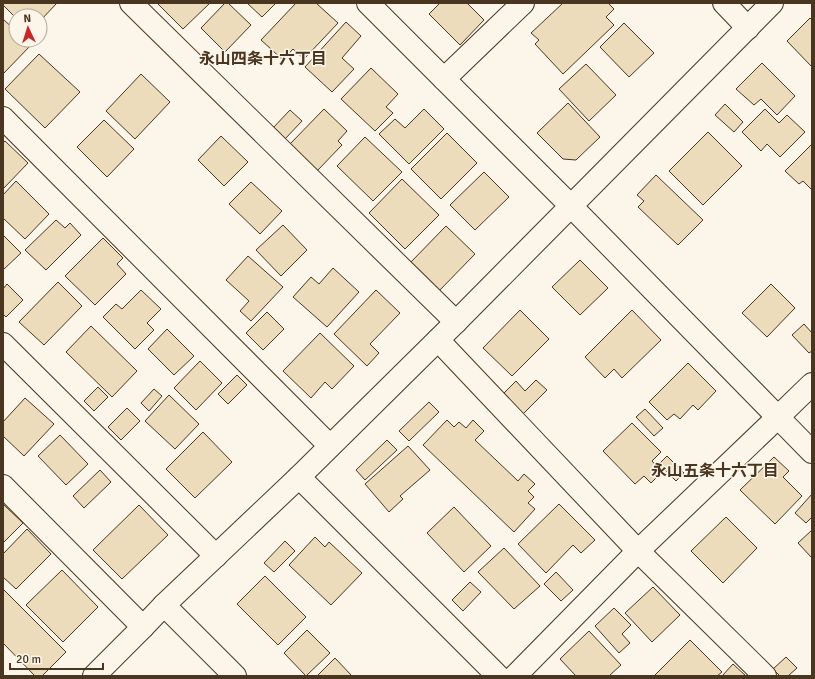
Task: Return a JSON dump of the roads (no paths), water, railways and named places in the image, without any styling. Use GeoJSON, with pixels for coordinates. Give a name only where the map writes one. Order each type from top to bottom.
{"type":"FeatureCollection","features":[{"type":"Feature","properties":{"kind":"street"},"geometry":{"type":"LineString","coordinates":[[131,3],[456,322]]}},
{"type":"Feature","properties":{"kind":"street"},"geometry":{"type":"LineString","coordinates":[[368,3],[812,452]]}},
{"type":"Feature","properties":{"kind":"street"},"geometry":{"type":"LineString","coordinates":[[444,79],[523,3]]}},
{"type":"Feature","properties":{"kind":"street"},"geometry":{"type":"LineString","coordinates":[[724,3],[748,28]]}},
{"type":"Feature","properties":{"kind":"street"},"geometry":{"type":"LineString","coordinates":[[94,676],[164,605],[299,477],[438,340],[772,3]]}},
{"type":"Feature","properties":{"kind":"street"},"geometry":{"type":"LineString","coordinates":[[3,118],[330,446]]}},
{"type":"Feature","properties":{"kind":"street"},"geometry":{"type":"LineString","coordinates":[[438,340],[638,551],[765,676]]}},
{"type":"Feature","properties":{"kind":"street"},"geometry":{"type":"LineString","coordinates":[[3,344],[216,556]]}},
{"type":"Feature","properties":{"kind":"street"},"geometry":{"type":"LineString","coordinates":[[515,676],[638,551],[812,384]]}},
{"type":"Feature","properties":{"kind":"street"},"geometry":{"type":"LineString","coordinates":[[299,477],[498,676]]}},
{"type":"Feature","properties":{"kind":"street"},"geometry":{"type":"LineString","coordinates":[[3,486],[143,627]]}},
{"type":"Feature","properties":{"kind":"street"},"geometry":{"type":"LineString","coordinates":[[164,605],[235,676]]}},
{"type":"Feature","properties":{"kind":"district","name":"永山四条十六丁目"},"geometry":{"type":"Point","coordinates":[263,58]}},
{"type":"Feature","properties":{"kind":"district","name":"永山五条十六丁目"},"geometry":{"type":"Point","coordinates":[715,470]}}]}
